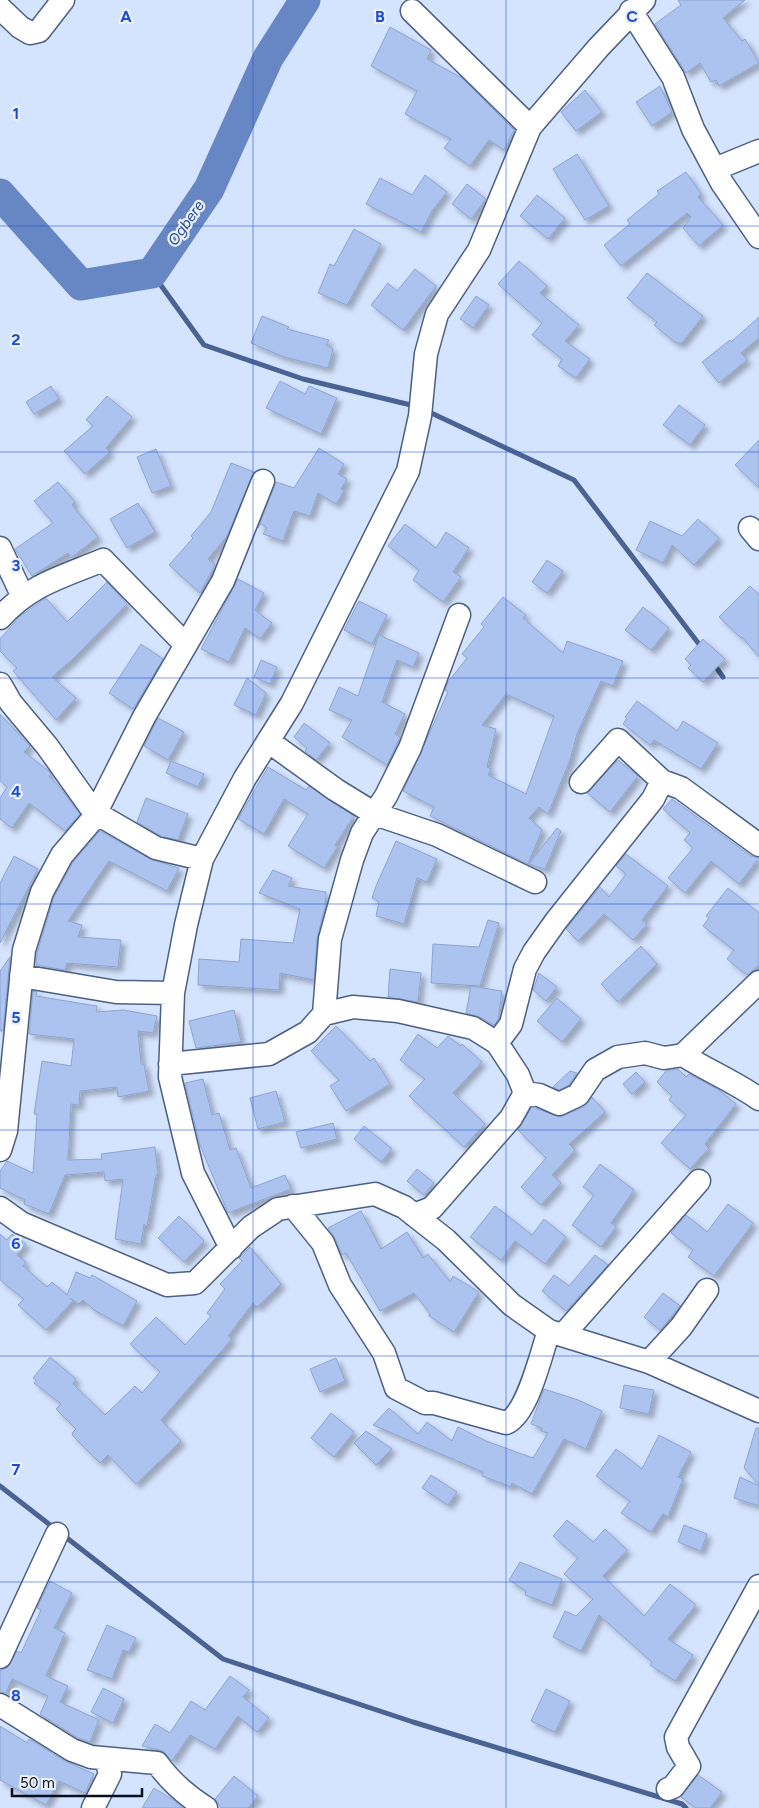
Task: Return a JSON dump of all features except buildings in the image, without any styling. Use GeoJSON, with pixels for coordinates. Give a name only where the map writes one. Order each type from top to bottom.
{"type":"FeatureCollection","features":[{"type":"Feature","properties":{"kind":"street"},"geometry":{"type":"LineString","coordinates":[[0,8],[20,27],[30,33],[39,31],[64,0]]}},
{"type":"Feature","properties":{"kind":"street"},"geometry":{"type":"LineString","coordinates":[[231,1248],[193,1173],[170,1078],[173,993],[202,859],[245,778],[292,703],[408,471],[420,416],[426,354],[437,314],[479,250],[530,127],[635,5],[672,77],[693,129],[715,169],[759,237]]}},
{"type":"Feature","properties":{"kind":"street"},"geometry":{"type":"LineString","coordinates":[[412,11],[530,127]]}},
{"type":"Feature","properties":{"kind":"street"},"geometry":{"type":"LineString","coordinates":[[715,169],[759,150]]}},
{"type":"Feature","properties":{"kind":"street"},"geometry":{"type":"LineString","coordinates":[[0,1150],[6,1131],[24,950],[42,892],[62,855],[92,820],[94,812],[185,644],[223,581],[262,481]]}},
{"type":"Feature","properties":{"kind":"street"},"geometry":{"type":"LineString","coordinates":[[0,548],[23,597]]}},
{"type":"Feature","properties":{"kind":"street"},"geometry":{"type":"LineString","coordinates":[[0,618],[39,585],[103,560],[185,644]]}},
{"type":"Feature","properties":{"kind":"street"},"geometry":{"type":"LineString","coordinates":[[324,1014],[330,939],[352,860],[362,833],[375,814],[410,748],[459,615]]}},
{"type":"Feature","properties":{"kind":"street"},"geometry":{"type":"LineString","coordinates":[[0,684],[11,703],[47,746],[94,812],[156,848],[202,859]]}},
{"type":"Feature","properties":{"kind":"street"},"geometry":{"type":"LineString","coordinates":[[581,782],[618,740],[662,781],[681,788],[759,845]]}},
{"type":"Feature","properties":{"kind":"street"},"geometry":{"type":"LineString","coordinates":[[268,741],[336,790],[375,814],[437,834],[535,882]]}},
{"type":"Feature","properties":{"kind":"street"},"geometry":{"type":"LineString","coordinates":[[497,1043],[510,1024],[525,969],[534,952],[556,921],[653,799],[662,781]]}},
{"type":"Feature","properties":{"kind":"street"},"geometry":{"type":"LineString","coordinates":[[21,976],[116,992],[173,993]]}},
{"type":"Feature","properties":{"kind":"street"},"geometry":{"type":"LineString","coordinates":[[525,1094],[539,1096],[559,1104],[578,1095],[595,1070],[618,1057],[645,1053],[664,1058],[683,1055],[759,982]]}},
{"type":"Feature","properties":{"kind":"street"},"geometry":{"type":"LineString","coordinates":[[170,1064],[269,1054],[308,1032],[324,1014],[353,1007],[398,1011],[473,1028],[497,1043],[518,1075],[525,1094]]}},
{"type":"Feature","properties":{"kind":"street"},"geometry":{"type":"LineString","coordinates":[[683,1055],[759,1099]]}},
{"type":"Feature","properties":{"kind":"street"},"geometry":{"type":"LineString","coordinates":[[414,1215],[432,1208],[511,1118],[525,1094]]}},
{"type":"Feature","properties":{"kind":"street"},"geometry":{"type":"LineString","coordinates":[[293,1206],[323,1243],[340,1285],[384,1353],[396,1388],[426,1403],[434,1403],[506,1423],[512,1420],[520,1409],[556,1333],[699,1180]]}},
{"type":"Feature","properties":{"kind":"street"},"geometry":{"type":"LineString","coordinates":[[0,1208],[21,1223],[167,1285],[195,1283],[251,1227],[278,1209],[375,1194],[404,1206],[446,1240],[512,1305],[556,1333],[649,1362],[759,1411]]}},
{"type":"Feature","properties":{"kind":"street"},"geometry":{"type":"LineString","coordinates":[[649,1362],[680,1327],[707,1290]]}},
{"type":"Feature","properties":{"kind":"street"},"geometry":{"type":"LineString","coordinates":[[0,1657],[57,1534]]}},
{"type":"Feature","properties":{"kind":"street"},"geometry":{"type":"LineString","coordinates":[[668,1789],[673,1787],[688,1766],[678,1747],[676,1737],[759,1586]]}},
{"type":"Feature","properties":{"kind":"street"},"geometry":{"type":"LineString","coordinates":[[0,1705],[72,1750],[91,1757],[156,1763],[165,1775],[192,1799],[206,1808]]}},
{"type":"Feature","properties":{"kind":"street"},"geometry":{"type":"LineString","coordinates":[[93,1808],[110,1774],[106,1759]]}},
{"type":"Feature","properties":{"kind":"waterway","name":"Ogbere"},"geometry":{"type":"LineString","coordinates":[[0,194],[81,285],[152,273],[209,189],[268,58],[305,0]]}},
{"type":"Feature","properties":{"kind":"waterway"},"geometry":{"type":"LineString","coordinates":[[152,273],[204,345],[303,379],[415,406]]}},
{"type":"Feature","properties":{"kind":"waterway"},"geometry":{"type":"LineString","coordinates":[[427,411],[574,480],[702,648]]}},
{"type":"Feature","properties":{"kind":"waterway"},"geometry":{"type":"LineString","coordinates":[[713,663],[723,677]]}},
{"type":"Feature","properties":{"kind":"waterway"},"geometry":{"type":"LineString","coordinates":[[0,1486],[54,1528]]}},
{"type":"Feature","properties":{"kind":"waterway"},"geometry":{"type":"LineString","coordinates":[[63,1535],[223,1659],[413,1722],[682,1804],[686,1808]]}}]}
